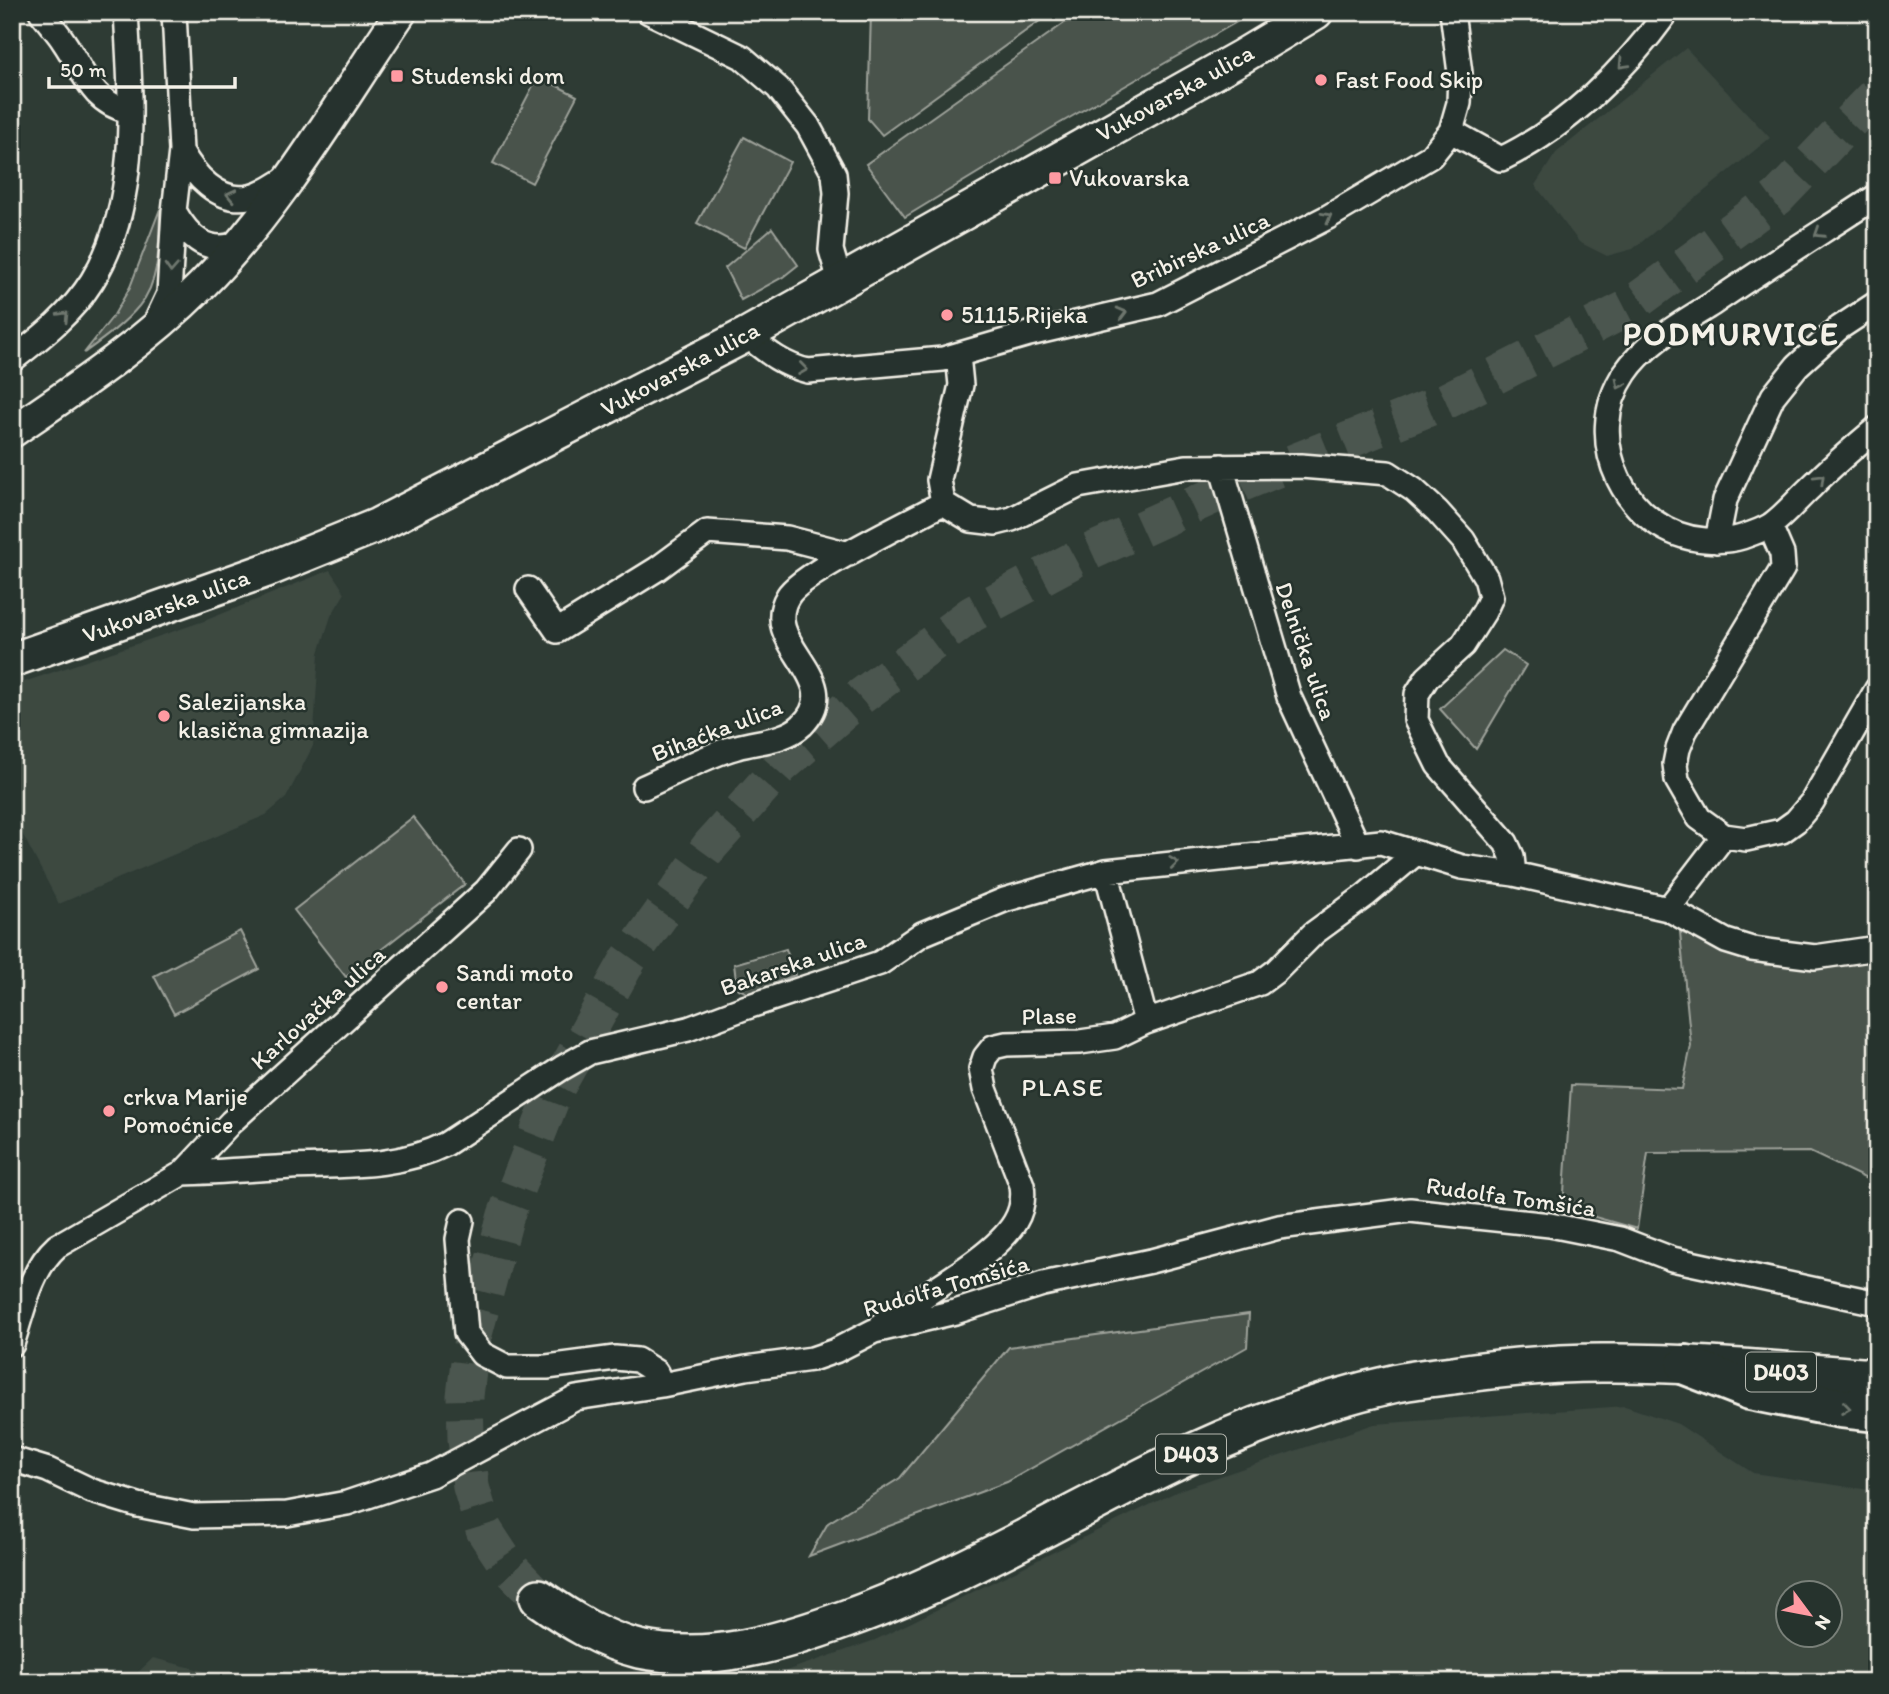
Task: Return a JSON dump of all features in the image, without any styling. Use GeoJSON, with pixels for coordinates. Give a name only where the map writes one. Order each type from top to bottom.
{"type":"FeatureCollection","features":[{"type":"Feature","properties":{"kind":"highway"},"geometry":{"type":"LineString","coordinates":[[1686,1365],[1750,1390],[1840,1408],[1877,1412]]}},
{"type":"Feature","properties":{"kind":"main road","name":"Vukovarska ulica"},"geometry":{"type":"LineString","coordinates":[[12,660],[267,570],[363,532],[746,335],[1241,57],[1316,12]]}},
{"type":"Feature","properties":{"kind":"main road","name":"D403"},"geometry":{"type":"LineString","coordinates":[[539,1598],[584,1628],[612,1641],[640,1649],[705,1654],[766,1645],[800,1636],[975,1565],[1161,1468],[1244,1430],[1324,1401],[1401,1382],[1534,1366],[1615,1363],[1877,1378]]}},
{"type":"Feature","properties":{"kind":"street"},"geometry":{"type":"LineString","coordinates":[[41,12],[64,41],[91,88],[115,108],[129,111]]}},
{"type":"Feature","properties":{"kind":"street"},"geometry":{"type":"LineString","coordinates":[[12,360],[47,332],[75,304],[92,281],[109,248],[126,180],[130,83],[126,12]]}},
{"type":"Feature","properties":{"kind":"street"},"geometry":{"type":"LineString","coordinates":[[152,332],[169,294],[181,151],[174,12]]}},
{"type":"Feature","properties":{"kind":"street"},"geometry":{"type":"LineString","coordinates":[[12,432],[124,355],[201,286],[240,243],[293,174],[401,12]]}},
{"type":"Feature","properties":{"kind":"street"},"geometry":{"type":"LineString","coordinates":[[649,12],[742,57],[778,88],[808,125],[834,174],[836,193],[831,250],[840,281]]}},
{"type":"Feature","properties":{"kind":"street","name":"Bribirska ulica"},"geometry":{"type":"LineString","coordinates":[[746,335],[774,358],[791,367],[808,371],[911,363],[958,355],[1030,334],[1158,304],[1328,217],[1431,156],[1451,131],[1460,103],[1460,73],[1452,12]]}},
{"type":"Feature","properties":{"kind":"street"},"geometry":{"type":"LineString","coordinates":[[1451,131],[1501,159],[1526,147],[1613,76],[1650,36],[1667,12]]}},
{"type":"Feature","properties":{"kind":"street"},"geometry":{"type":"LineString","coordinates":[[181,151],[203,181],[232,196],[246,198],[256,195],[293,174]]}},
{"type":"Feature","properties":{"kind":"street"},"geometry":{"type":"LineString","coordinates":[[1877,196],[1653,344],[1626,372],[1616,388],[1607,420],[1608,452],[1616,478],[1624,492],[1660,526],[1682,537],[1717,541],[1739,538],[1770,526],[1839,459],[1877,428]]}},
{"type":"Feature","properties":{"kind":"street"},"geometry":{"type":"LineString","coordinates":[[174,211],[194,237],[210,246],[225,248],[240,243]]}},
{"type":"Feature","properties":{"kind":"street"},"geometry":{"type":"LineString","coordinates":[[1717,541],[1725,500],[1773,396],[1797,366],[1839,328],[1877,303]]}},
{"type":"Feature","properties":{"kind":"street"},"geometry":{"type":"LineString","coordinates":[[958,355],[961,385],[940,480],[943,503],[971,520],[996,523],[1012,519],[1079,486],[1186,467],[1301,466],[1388,473],[1414,489],[1463,540],[1486,578],[1491,597],[1462,645],[1427,678],[1417,694],[1416,720],[1438,765],[1506,843],[1514,874]]}},
{"type":"Feature","properties":{"kind":"street","name":"Delnička ulica"},"geometry":{"type":"LineString","coordinates":[[1221,466],[1289,696],[1359,846]]}},
{"type":"Feature","properties":{"kind":"street","name":"Bihaćka ulica"},"geometry":{"type":"LineString","coordinates":[[644,787],[736,747],[775,739],[801,726],[816,703],[816,684],[796,654],[781,620],[788,596],[796,586],[849,554],[943,503]]}},
{"type":"Feature","properties":{"kind":"street"},"geometry":{"type":"LineString","coordinates":[[1770,526],[1782,554],[1783,568],[1685,731],[1675,764],[1677,780],[1699,818],[1724,836],[1746,839],[1782,831],[1796,821],[1812,802],[1877,689]]}},
{"type":"Feature","properties":{"kind":"street"},"geometry":{"type":"LineString","coordinates":[[528,589],[557,631],[657,569],[707,532],[787,538],[849,554]]}},
{"type":"Feature","properties":{"kind":"street"},"geometry":{"type":"LineString","coordinates":[[1668,909],[1724,836]]}},
{"type":"Feature","properties":{"kind":"street","name":"Bakarska ulica"},"geometry":{"type":"LineString","coordinates":[[183,1172],[369,1165],[427,1154],[590,1052],[688,1030],[880,962],[922,934],[993,905],[1106,871],[1381,842],[1462,867],[1514,874],[1668,909],[1726,941],[1752,949],[1815,957],[1851,954],[1877,948]]}},
{"type":"Feature","properties":{"kind":"street","name":"Karlovačka ulica"},"geometry":{"type":"LineString","coordinates":[[12,1344],[35,1277],[45,1257],[57,1247],[183,1172],[231,1122],[486,891],[519,850]]}},
{"type":"Feature","properties":{"kind":"street","name":"Plase"},"geometry":{"type":"LineString","coordinates":[[874,1331],[988,1251],[1014,1225],[1020,1213],[1022,1185],[985,1089],[981,1069],[985,1057],[993,1047],[1006,1044],[1080,1042],[1115,1037],[1146,1022],[1260,983],[1314,933],[1366,895],[1416,853]]}},
{"type":"Feature","properties":{"kind":"street"},"geometry":{"type":"LineString","coordinates":[[1106,871],[1146,1022]]}},
{"type":"Feature","properties":{"kind":"street","name":"Rudolfa Tomšića"},"geometry":{"type":"LineString","coordinates":[[12,1459],[48,1471],[92,1491],[138,1505],[183,1514],[228,1517],[287,1514],[347,1503],[431,1475],[576,1398],[812,1359],[835,1351],[874,1331],[955,1312],[1043,1284],[1151,1262],[1279,1227],[1410,1210],[1549,1225],[1597,1234],[1620,1239],[1672,1259],[1877,1303]]}},
{"type":"Feature","properties":{"kind":"street"},"geometry":{"type":"LineString","coordinates":[[462,1220],[458,1238],[466,1333],[482,1354],[507,1367],[547,1367],[615,1358],[637,1360],[656,1372],[662,1385]]}},
{"type":"Feature","properties":{"kind":"shaded area"},"geometry":{"type":"Polygon","coordinates":[[[871,12],[1052,12],[882,135],[868,119],[871,12]]]}},
{"type":"Feature","properties":{"kind":"shaded area"},"geometry":{"type":"Polygon","coordinates":[[[1080,12],[1254,12],[1050,129],[905,217],[866,164],[1080,12]]]}},
{"type":"Feature","properties":{"kind":"shaded area"},"geometry":{"type":"Polygon","coordinates":[[[1686,48],[1770,138],[1633,249],[1607,256],[1579,242],[1535,185],[1556,153],[1686,48]]]}},
{"type":"Feature","properties":{"kind":"shaded area"},"geometry":{"type":"Polygon","coordinates":[[[538,76],[577,96],[532,183],[493,163],[538,76]]]}},
{"type":"Feature","properties":{"kind":"shaded area"},"geometry":{"type":"Polygon","coordinates":[[[744,137],[790,162],[744,248],[697,223],[744,137]]]}},
{"type":"Feature","properties":{"kind":"shaded area"},"geometry":{"type":"Polygon","coordinates":[[[160,209],[157,260],[146,296],[127,319],[84,353],[114,315],[130,287],[160,209]]]}},
{"type":"Feature","properties":{"kind":"shaded area"},"geometry":{"type":"Polygon","coordinates":[[[772,228],[798,265],[783,277],[741,300],[725,268],[772,228]]]}},
{"type":"Feature","properties":{"kind":"shaded area","name":"Salezijanska klasična gimnazija"},"geometry":{"type":"Polygon","coordinates":[[[330,570],[345,593],[331,616],[319,653],[313,746],[286,798],[266,815],[59,904],[12,814],[12,686],[204,621],[330,570]]]}},
{"type":"Feature","properties":{"kind":"shaded area"},"geometry":{"type":"Polygon","coordinates":[[[1503,650],[1526,665],[1476,749],[1440,709],[1503,650]]]}},
{"type":"Feature","properties":{"kind":"shaded area"},"geometry":{"type":"Polygon","coordinates":[[[413,817],[465,884],[346,977],[294,910],[413,817]]]}},
{"type":"Feature","properties":{"kind":"shaded area"},"geometry":{"type":"Polygon","coordinates":[[[240,931],[259,969],[174,1014],[154,976],[240,931]]]}},
{"type":"Feature","properties":{"kind":"shaded area"},"geometry":{"type":"Polygon","coordinates":[[[1680,932],[1766,965],[1877,962],[1877,1184],[1810,1152],[1648,1153],[1637,1229],[1563,1208],[1571,1085],[1682,1089],[1691,1046],[1680,932]]]}},
{"type":"Feature","properties":{"kind":"shaded area"},"geometry":{"type":"Polygon","coordinates":[[[786,949],[795,975],[749,994],[737,988],[734,964],[786,949]]]}},
{"type":"Feature","properties":{"kind":"shaded area"},"geometry":{"type":"Polygon","coordinates":[[[1249,1314],[1247,1347],[1007,1482],[809,1556],[828,1523],[900,1478],[1009,1347],[1249,1314]]]}},
{"type":"Feature","properties":{"kind":"shaded area"},"geometry":{"type":"Polygon","coordinates":[[[1625,1406],[1678,1424],[1753,1473],[1877,1491],[1877,1682],[754,1682],[875,1640],[1182,1489],[1374,1424],[1625,1406]]]}},
{"type":"Feature","properties":{"kind":"shaded area"},"geometry":{"type":"Polygon","coordinates":[[[153,1658],[248,1682],[128,1682],[153,1658]]]}},
{"type":"Feature","properties":{"kind":"tunnel"},"geometry":{"type":"LineString","coordinates":[[539,1598],[507,1565],[484,1530],[471,1487],[466,1438],[465,1396],[471,1345],[506,1215],[554,1092],[628,960],[710,846],[781,766],[860,697],[972,614],[1077,558],[1235,486],[1446,401],[1626,309],[1778,197],[1877,93]]}},
{"type":"Feature","properties":{"kind":"place","name":"Studenski dom"},"geometry":{"type":"Point","coordinates":[397,76]}},
{"type":"Feature","properties":{"kind":"place","name":"Fast Food Skip"},"geometry":{"type":"Point","coordinates":[1321,80]}},
{"type":"Feature","properties":{"kind":"place","name":"Vukovarska"},"geometry":{"type":"Point","coordinates":[1055,178]}},
{"type":"Feature","properties":{"kind":"place","name":"51115 Rijeka"},"geometry":{"type":"Point","coordinates":[947,315]}},
{"type":"Feature","properties":{"kind":"place","name":"Salezijanska klasična gimnazija"},"geometry":{"type":"Point","coordinates":[164,716]}},
{"type":"Feature","properties":{"kind":"place","name":"Sandi moto centar"},"geometry":{"type":"Point","coordinates":[442,987]}},
{"type":"Feature","properties":{"kind":"place","name":"crkva Marije Pomoćnice"},"geometry":{"type":"Point","coordinates":[109,1111]}},
{"type":"Feature","properties":{"kind":"district","name":"PODMURVICE"},"geometry":{"type":"Point","coordinates":[1731,334]}},
{"type":"Feature","properties":{"kind":"district","name":"PLASE"},"geometry":{"type":"Point","coordinates":[1063,1087]}}]}
